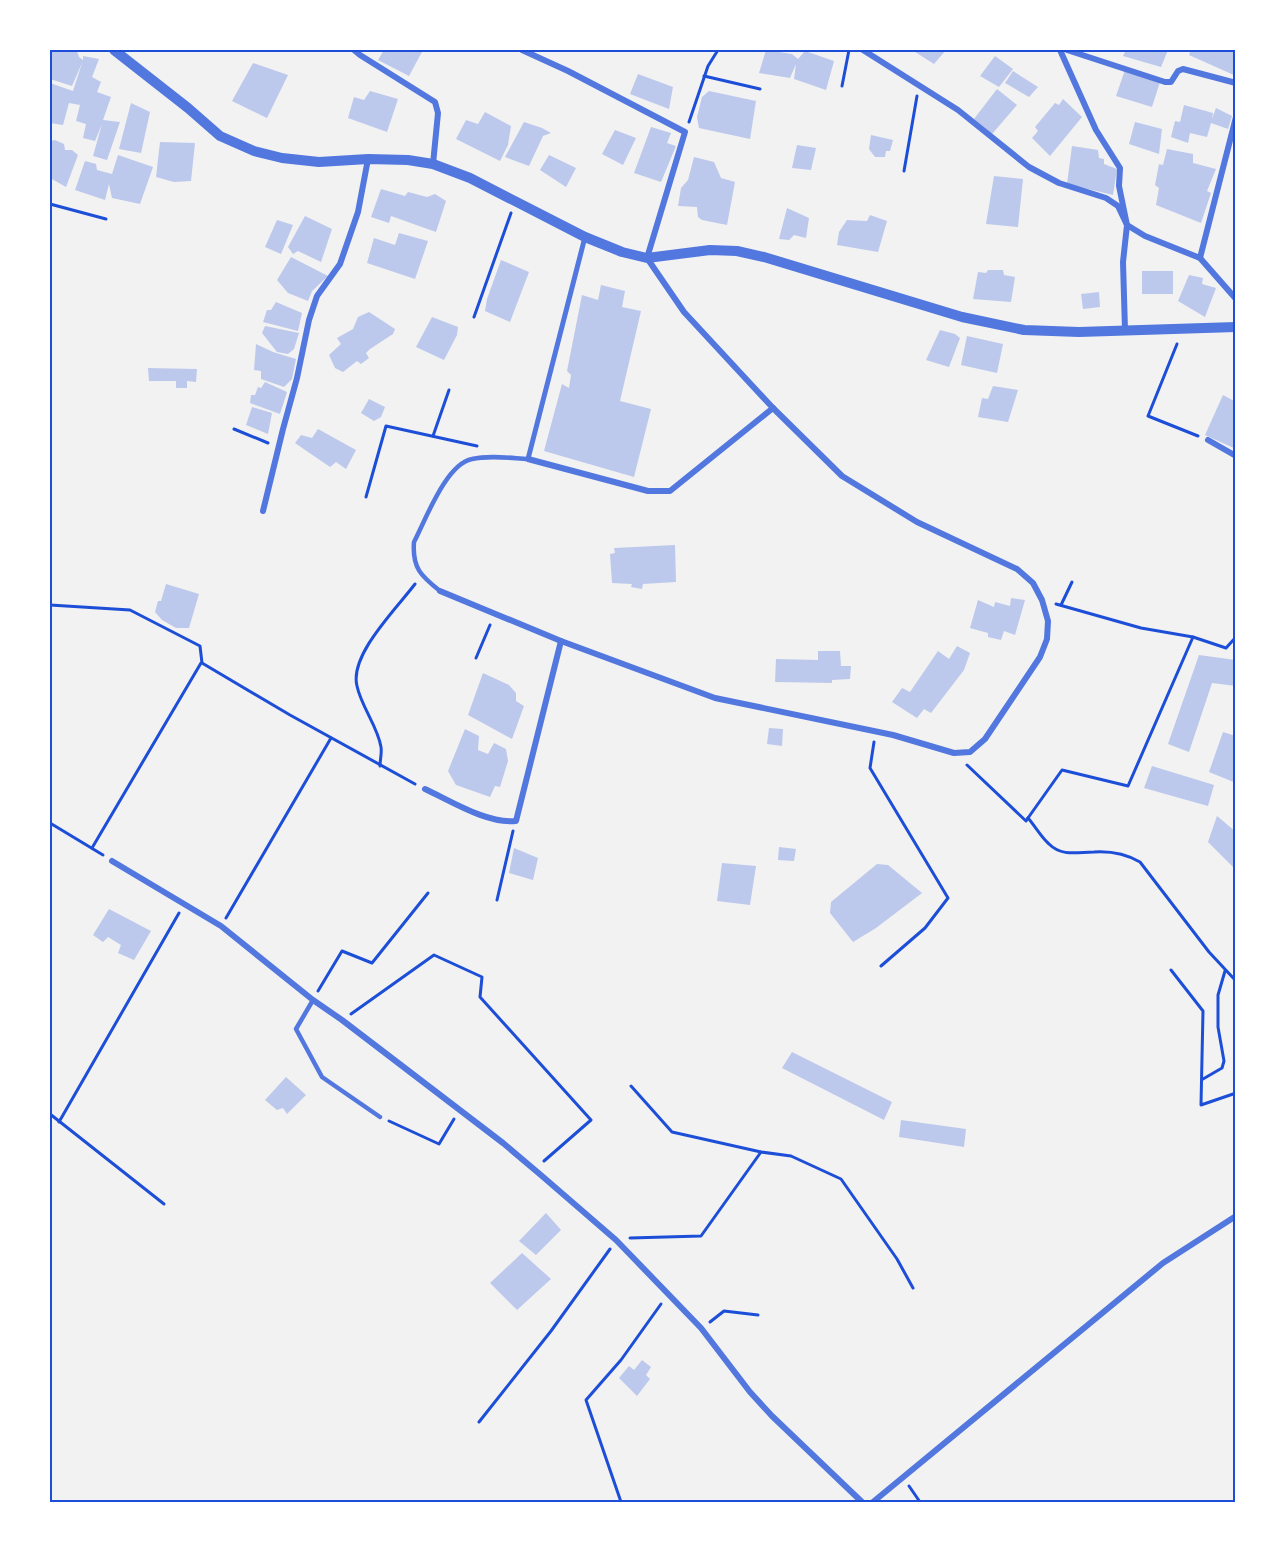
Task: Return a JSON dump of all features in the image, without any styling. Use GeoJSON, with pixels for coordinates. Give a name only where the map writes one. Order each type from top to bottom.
{"type":"FeatureCollection","features":[{"type":"Feature","properties":{"kind":"street"},"geometry":{"type":"LineString","coordinates":[[114,50],[220,136],[254,151],[282,158],[319,162],[368,159],[408,160],[433,164],[470,178],[585,237],[622,252],[647,258],[710,250],[737,251],[764,257],[962,318],[1024,330],[1079,332],[1236,327]]}},
{"type":"Feature","properties":{"kind":"street"},"geometry":{"type":"LineString","coordinates":[[354,50],[360,56],[435,102],[438,113],[433,164]]}},
{"type":"Feature","properties":{"kind":"street"},"geometry":{"type":"LineString","coordinates":[[522,50],[568,71],[685,132],[647,258]]}},
{"type":"Feature","properties":{"kind":"street"},"geometry":{"type":"LineString","coordinates":[[863,50],[958,110],[1029,167],[1059,183],[1106,198],[1118,206],[1127,225],[1145,236],[1200,258],[1236,299]]}},
{"type":"Feature","properties":{"kind":"street"},"geometry":{"type":"LineString","coordinates":[[1060,50],[1096,130],[1120,168],[1119,186],[1127,225],[1123,262],[1125,330]]}},
{"type":"Feature","properties":{"kind":"street"},"geometry":{"type":"LineString","coordinates":[[1067,50],[1165,82],[1171,82],[1178,71],[1183,69],[1236,83]]}},
{"type":"Feature","properties":{"kind":"street"},"geometry":{"type":"LineString","coordinates":[[1200,258],[1236,117]]}},
{"type":"Feature","properties":{"kind":"street"},"geometry":{"type":"LineString","coordinates":[[263,511],[297,378],[309,320],[317,296],[340,264],[358,212],[368,159]]}},
{"type":"Feature","properties":{"kind":"street"},"geometry":{"type":"LineString","coordinates":[[585,237],[528,459],[648,491],[670,491],[773,408]]}},
{"type":"Feature","properties":{"kind":"street"},"geometry":{"type":"LineString","coordinates":[[440,591],[561,641],[715,698],[876,732],[954,753],[970,752],[985,739],[1040,657],[1047,639],[1048,621],[1042,600],[1033,583],[1017,569],[917,522],[842,476],[773,408],[684,312],[647,258]]}},
{"type":"Feature","properties":{"kind":"street"},"geometry":{"type":"LineString","coordinates":[[1208,440],[1236,456]]}},
{"type":"Feature","properties":{"kind":"street"},"geometry":{"type":"LineString","coordinates":[[425,789],[471,811],[502,821],[516,821],[561,641]]}},
{"type":"Feature","properties":{"kind":"street"},"geometry":{"type":"LineString","coordinates":[[112,861],[221,926],[313,1000],[460,1110],[616,1240],[701,1328],[750,1392],[772,1416],[862,1503]]}},
{"type":"Feature","properties":{"kind":"street"},"geometry":{"type":"LineString","coordinates":[[873,1503],[1162,1263],[1236,1216]]}},
{"type":"Feature","properties":{"kind":"lane"},"geometry":{"type":"LineString","coordinates":[[440,591],[422,576],[415,562],[414,542],[453,471],[458,465],[471,459],[528,459]]}},
{"type":"Feature","properties":{"kind":"lane"},"geometry":{"type":"LineString","coordinates":[[313,1000],[296,1029],[322,1077],[380,1116]]}},
{"type":"Feature","properties":{"kind":"path"},"geometry":{"type":"LineString","coordinates":[[685,132],[708,66],[718,50]]}},
{"type":"Feature","properties":{"kind":"path"},"geometry":{"type":"LineString","coordinates":[[842,86],[849,50]]}},
{"type":"Feature","properties":{"kind":"path"},"geometry":{"type":"LineString","coordinates":[[704,76],[760,89]]}},
{"type":"Feature","properties":{"kind":"path"},"geometry":{"type":"LineString","coordinates":[[904,171],[919,85]]}},
{"type":"Feature","properties":{"kind":"path"},"geometry":{"type":"LineString","coordinates":[[474,318],[515,200]]}},
{"type":"Feature","properties":{"kind":"path"},"geometry":{"type":"LineString","coordinates":[[51,204],[106,219]]}},
{"type":"Feature","properties":{"kind":"path"},"geometry":{"type":"LineString","coordinates":[[1184,328],[1148,416],[1208,440]]}},
{"type":"Feature","properties":{"kind":"path"},"geometry":{"type":"LineString","coordinates":[[366,497],[386,426],[433,436],[449,390]]}},
{"type":"Feature","properties":{"kind":"path"},"geometry":{"type":"LineString","coordinates":[[234,429],[278,448]]}},
{"type":"Feature","properties":{"kind":"path"},"geometry":{"type":"LineString","coordinates":[[380,766],[381,746],[356,686],[358,662],[366,647],[422,576]]}},
{"type":"Feature","properties":{"kind":"path"},"geometry":{"type":"LineString","coordinates":[[1060,605],[1072,582]]}},
{"type":"Feature","properties":{"kind":"path"},"geometry":{"type":"LineString","coordinates":[[1042,600],[1141,628],[1193,637],[1226,648],[1236,637]]}},
{"type":"Feature","properties":{"kind":"path"},"geometry":{"type":"LineString","coordinates":[[50,605],[130,610],[200,646],[202,663],[92,848]]}},
{"type":"Feature","properties":{"kind":"path"},"geometry":{"type":"LineString","coordinates":[[476,658],[495,612]]}},
{"type":"Feature","properties":{"kind":"path"},"geometry":{"type":"LineString","coordinates":[[954,753],[1026,821],[1062,770],[1128,786],[1193,637]]}},
{"type":"Feature","properties":{"kind":"path"},"geometry":{"type":"LineString","coordinates":[[202,663],[380,766],[425,789]]}},
{"type":"Feature","properties":{"kind":"path"},"geometry":{"type":"LineString","coordinates":[[876,732],[870,768],[948,898],[925,928],[882,966]]}},
{"type":"Feature","properties":{"kind":"path"},"geometry":{"type":"LineString","coordinates":[[221,926],[332,738]]}},
{"type":"Feature","properties":{"kind":"path"},"geometry":{"type":"LineString","coordinates":[[1028,818],[1049,845],[1066,854],[1096,851],[1128,855],[1140,862],[1225,971],[1236,981]]}},
{"type":"Feature","properties":{"kind":"path"},"geometry":{"type":"LineString","coordinates":[[498,900],[516,821]]}},
{"type":"Feature","properties":{"kind":"path"},"geometry":{"type":"LineString","coordinates":[[50,823],[112,861]]}},
{"type":"Feature","properties":{"kind":"path"},"geometry":{"type":"LineString","coordinates":[[313,1000],[342,951],[372,963],[428,894]]}},
{"type":"Feature","properties":{"kind":"path"},"geometry":{"type":"LineString","coordinates":[[59,1122],[184,904]]}},
{"type":"Feature","properties":{"kind":"path"},"geometry":{"type":"LineString","coordinates":[[342,1020],[434,955],[482,977],[480,997],[591,1120],[534,1170]]}},
{"type":"Feature","properties":{"kind":"path"},"geometry":{"type":"LineString","coordinates":[[1171,970],[1203,1011],[1202,1104],[1236,1093]]}},
{"type":"Feature","properties":{"kind":"path"},"geometry":{"type":"LineString","coordinates":[[1202,1080],[1222,1068],[1224,1061],[1218,1027],[1218,995],[1225,971]]}},
{"type":"Feature","properties":{"kind":"path"},"geometry":{"type":"LineString","coordinates":[[631,1086],[672,1132],[761,1152],[791,1156],[841,1179],[897,1259],[913,1288]]}},
{"type":"Feature","properties":{"kind":"path"},"geometry":{"type":"LineString","coordinates":[[380,1116],[439,1144],[460,1110]]}},
{"type":"Feature","properties":{"kind":"path"},"geometry":{"type":"LineString","coordinates":[[50,1114],[164,1204]]}},
{"type":"Feature","properties":{"kind":"path"},"geometry":{"type":"LineString","coordinates":[[479,1422],[551,1331],[616,1240],[701,1236],[761,1152]]}},
{"type":"Feature","properties":{"kind":"path"},"geometry":{"type":"LineString","coordinates":[[621,1503],[586,1400],[621,1360],[668,1295]]}},
{"type":"Feature","properties":{"kind":"path"},"geometry":{"type":"LineString","coordinates":[[701,1328],[724,1311],[758,1315]]}},
{"type":"Feature","properties":{"kind":"path"},"geometry":{"type":"LineString","coordinates":[[903,1477],[920,1503]]}},
{"type":"Feature","properties":{"kind":"building"},"geometry":{"type":"Polygon","coordinates":[[[50,50],[77,51],[83,60],[83,56],[99,59],[92,77],[101,82],[97,92],[111,97],[103,120],[120,122],[107,160],[93,156],[102,124],[95,141],[83,138],[86,124],[76,121],[80,105],[69,103],[63,125],[50,123],[50,83],[73,91],[82,63],[72,86],[50,79],[50,50]]]}},
{"type":"Feature","properties":{"kind":"building"},"geometry":{"type":"Polygon","coordinates":[[[384,50],[423,50],[409,76],[378,60],[384,50]]]}},
{"type":"Feature","properties":{"kind":"building"},"geometry":{"type":"Polygon","coordinates":[[[766,50],[792,54],[798,59],[805,51],[834,61],[826,90],[794,79],[796,64],[790,78],[759,73],[766,50]]]}},
{"type":"Feature","properties":{"kind":"building"},"geometry":{"type":"Polygon","coordinates":[[[912,50],[946,50],[934,64],[912,50]]]}},
{"type":"Feature","properties":{"kind":"building"},"geometry":{"type":"Polygon","coordinates":[[[1126,50],[1168,50],[1161,67],[1123,56],[1126,50]]]}},
{"type":"Feature","properties":{"kind":"building"},"geometry":{"type":"Polygon","coordinates":[[[1191,50],[1236,50],[1236,76],[1189,55],[1191,50]]]}},
{"type":"Feature","properties":{"kind":"building"},"geometry":{"type":"Polygon","coordinates":[[[995,56],[1013,69],[999,87],[980,76],[995,56]]]}},
{"type":"Feature","properties":{"kind":"building"},"geometry":{"type":"Polygon","coordinates":[[[253,63],[288,75],[267,118],[232,101],[253,63]]]}},
{"type":"Feature","properties":{"kind":"building"},"geometry":{"type":"Polygon","coordinates":[[[1125,70],[1160,82],[1152,107],[1116,96],[1125,70]]]}},
{"type":"Feature","properties":{"kind":"building"},"geometry":{"type":"Polygon","coordinates":[[[1013,71],[1038,87],[1029,97],[1005,83],[1013,71]]]}},
{"type":"Feature","properties":{"kind":"building"},"geometry":{"type":"Polygon","coordinates":[[[638,74],[673,87],[669,109],[630,94],[638,74]]]}},
{"type":"Feature","properties":{"kind":"building"},"geometry":{"type":"Polygon","coordinates":[[[997,89],[1017,105],[992,134],[974,119],[997,89]]]}},
{"type":"Feature","properties":{"kind":"building"},"geometry":{"type":"Polygon","coordinates":[[[370,91],[398,99],[387,132],[348,118],[354,97],[364,100],[370,91]]]}},
{"type":"Feature","properties":{"kind":"building"},"geometry":{"type":"Polygon","coordinates":[[[709,91],[756,101],[750,139],[699,128],[697,117],[702,97],[709,91]]]}},
{"type":"Feature","properties":{"kind":"building"},"geometry":{"type":"Polygon","coordinates":[[[1063,99],[1082,117],[1050,156],[1032,138],[1038,131],[1035,127],[1055,103],[1059,105],[1063,99]]]}},
{"type":"Feature","properties":{"kind":"building"},"geometry":{"type":"Polygon","coordinates":[[[131,103],[150,112],[141,153],[119,149],[131,103]]]}},
{"type":"Feature","properties":{"kind":"building"},"geometry":{"type":"Polygon","coordinates":[[[1184,105],[1213,113],[1212,119],[1216,108],[1232,116],[1228,129],[1211,123],[1207,137],[1190,133],[1188,143],[1171,137],[1175,121],[1180,122],[1184,105]]]}},
{"type":"Feature","properties":{"kind":"building"},"geometry":{"type":"Polygon","coordinates":[[[485,112],[511,126],[508,145],[500,161],[456,139],[466,120],[478,124],[485,112]]]}},
{"type":"Feature","properties":{"kind":"building"},"geometry":{"type":"Polygon","coordinates":[[[524,122],[551,133],[543,136],[529,166],[505,157],[524,122]]]}},
{"type":"Feature","properties":{"kind":"building"},"geometry":{"type":"Polygon","coordinates":[[[1135,122],[1162,129],[1159,154],[1129,144],[1135,122]]]}},
{"type":"Feature","properties":{"kind":"building"},"geometry":{"type":"Polygon","coordinates":[[[651,127],[671,133],[667,143],[676,146],[661,182],[634,173],[651,127]]]}},
{"type":"Feature","properties":{"kind":"building"},"geometry":{"type":"Polygon","coordinates":[[[615,130],[636,138],[623,165],[602,154],[615,130]]]}},
{"type":"Feature","properties":{"kind":"building"},"geometry":{"type":"Polygon","coordinates":[[[871,135],[893,140],[890,151],[886,151],[885,157],[875,157],[869,149],[871,135]]]}},
{"type":"Feature","properties":{"kind":"building"},"geometry":{"type":"Polygon","coordinates":[[[55,140],[64,144],[65,150],[72,150],[78,155],[66,187],[50,178],[50,141],[55,140]]]}},
{"type":"Feature","properties":{"kind":"building"},"geometry":{"type":"Polygon","coordinates":[[[160,142],[195,143],[191,181],[174,182],[156,177],[160,142]]]}},
{"type":"Feature","properties":{"kind":"building"},"geometry":{"type":"Polygon","coordinates":[[[797,145],[816,148],[811,170],[792,168],[797,145]]]}},
{"type":"Feature","properties":{"kind":"building"},"geometry":{"type":"Polygon","coordinates":[[[1072,146],[1098,150],[1099,158],[1104,159],[1104,164],[1117,169],[1113,195],[1067,184],[1072,146]]]}},
{"type":"Feature","properties":{"kind":"building"},"geometry":{"type":"Polygon","coordinates":[[[1167,149],[1193,154],[1193,163],[1216,169],[1207,191],[1211,193],[1201,223],[1156,205],[1159,188],[1155,185],[1159,164],[1163,165],[1167,149]]]}},
{"type":"Feature","properties":{"kind":"building"},"geometry":{"type":"Polygon","coordinates":[[[118,155],[153,167],[140,204],[112,198],[109,184],[105,200],[75,190],[85,161],[96,164],[97,170],[112,174],[118,155]]]}},
{"type":"Feature","properties":{"kind":"building"},"geometry":{"type":"Polygon","coordinates":[[[549,155],[576,168],[566,187],[540,170],[549,155]]]}},
{"type":"Feature","properties":{"kind":"building"},"geometry":{"type":"Polygon","coordinates":[[[694,157],[714,162],[721,178],[735,182],[727,225],[702,220],[698,217],[697,207],[678,206],[681,188],[688,180],[694,157]]]}},
{"type":"Feature","properties":{"kind":"building"},"geometry":{"type":"Polygon","coordinates":[[[994,176],[1023,179],[1018,227],[986,224],[994,176]]]}},
{"type":"Feature","properties":{"kind":"building"},"geometry":{"type":"Polygon","coordinates":[[[381,189],[405,196],[408,192],[427,197],[435,194],[446,201],[436,232],[391,216],[389,223],[371,217],[381,189]]]}},
{"type":"Feature","properties":{"kind":"building"},"geometry":{"type":"Polygon","coordinates":[[[787,208],[809,218],[806,238],[794,235],[789,240],[779,239],[787,208]]]}},
{"type":"Feature","properties":{"kind":"building"},"geometry":{"type":"Polygon","coordinates":[[[870,215],[887,221],[878,252],[837,245],[839,232],[847,220],[867,221],[870,215]]]}},
{"type":"Feature","properties":{"kind":"building"},"geometry":{"type":"Polygon","coordinates":[[[305,216],[332,229],[321,262],[298,251],[293,254],[288,247],[305,216]]]}},
{"type":"Feature","properties":{"kind":"building"},"geometry":{"type":"Polygon","coordinates":[[[277,220],[293,225],[281,254],[265,247],[277,220]]]}},
{"type":"Feature","properties":{"kind":"building"},"geometry":{"type":"Polygon","coordinates":[[[399,233],[428,241],[415,279],[367,263],[374,238],[395,245],[399,233]]]}},
{"type":"Feature","properties":{"kind":"building"},"geometry":{"type":"Polygon","coordinates":[[[291,257],[328,276],[312,291],[308,301],[288,293],[277,280],[291,257]]]}},
{"type":"Feature","properties":{"kind":"building"},"geometry":{"type":"Polygon","coordinates":[[[501,260],[529,272],[510,322],[485,311],[501,260]]]}},
{"type":"Feature","properties":{"kind":"building"},"geometry":{"type":"Polygon","coordinates":[[[988,270],[1003,270],[1004,275],[1015,277],[1011,302],[973,299],[978,272],[986,273],[988,270]]]}},
{"type":"Feature","properties":{"kind":"building"},"geometry":{"type":"Polygon","coordinates":[[[1142,271],[1173,271],[1173,294],[1142,294],[1142,271]]]}},
{"type":"Feature","properties":{"kind":"building"},"geometry":{"type":"Polygon","coordinates":[[[1189,275],[1203,278],[1202,284],[1216,288],[1205,317],[1178,301],[1189,275]]]}},
{"type":"Feature","properties":{"kind":"building"},"geometry":{"type":"Polygon","coordinates":[[[601,285],[625,291],[622,307],[641,311],[620,401],[651,409],[634,477],[544,451],[562,384],[569,388],[571,375],[567,371],[582,295],[598,300],[601,285]]]}},
{"type":"Feature","properties":{"kind":"building"},"geometry":{"type":"Polygon","coordinates":[[[1099,292],[1100,307],[1083,309],[1081,294],[1099,292]]]}},
{"type":"Feature","properties":{"kind":"building"},"geometry":{"type":"Polygon","coordinates":[[[276,302],[302,313],[298,331],[263,322],[267,310],[271,310],[276,302]]]}},
{"type":"Feature","properties":{"kind":"building"},"geometry":{"type":"Polygon","coordinates":[[[369,312],[395,329],[393,334],[370,349],[366,353],[369,358],[361,364],[357,361],[343,372],[335,368],[329,355],[341,344],[337,338],[353,329],[358,317],[369,312]]]}},
{"type":"Feature","properties":{"kind":"building"},"geometry":{"type":"Polygon","coordinates":[[[432,317],[458,327],[457,335],[444,360],[416,347],[432,317]]]}},
{"type":"Feature","properties":{"kind":"building"},"geometry":{"type":"Polygon","coordinates":[[[265,326],[299,333],[294,349],[288,354],[277,352],[262,333],[265,326]]]}},
{"type":"Feature","properties":{"kind":"building"},"geometry":{"type":"Polygon","coordinates":[[[940,330],[955,334],[960,338],[949,367],[926,360],[940,330]]]}},
{"type":"Feature","properties":{"kind":"building"},"geometry":{"type":"Polygon","coordinates":[[[967,336],[1003,344],[997,373],[961,365],[967,336]]]}},
{"type":"Feature","properties":{"kind":"building"},"geometry":{"type":"Polygon","coordinates":[[[256,344],[296,359],[292,379],[284,387],[261,379],[261,371],[254,370],[256,344]]]}},
{"type":"Feature","properties":{"kind":"building"},"geometry":{"type":"Polygon","coordinates":[[[148,368],[197,369],[196,382],[187,381],[187,388],[176,388],[176,381],[149,381],[148,368]]]}},
{"type":"Feature","properties":{"kind":"building"},"geometry":{"type":"Polygon","coordinates":[[[265,382],[287,392],[280,414],[250,403],[251,395],[255,395],[258,387],[261,388],[265,382]]]}},
{"type":"Feature","properties":{"kind":"building"},"geometry":{"type":"Polygon","coordinates":[[[993,386],[1018,390],[1008,422],[978,417],[982,398],[988,399],[993,386]]]}},
{"type":"Feature","properties":{"kind":"building"},"geometry":{"type":"Polygon","coordinates":[[[1223,395],[1236,402],[1236,449],[1205,435],[1223,395]]]}},
{"type":"Feature","properties":{"kind":"building"},"geometry":{"type":"Polygon","coordinates":[[[369,399],[385,407],[381,417],[374,421],[361,413],[369,399]]]}},
{"type":"Feature","properties":{"kind":"building"},"geometry":{"type":"Polygon","coordinates":[[[252,407],[272,413],[268,434],[246,425],[252,407]]]}},
{"type":"Feature","properties":{"kind":"building"},"geometry":{"type":"Polygon","coordinates":[[[318,429],[356,450],[346,469],[336,462],[330,467],[295,443],[301,435],[312,438],[318,429]]]}},
{"type":"Feature","properties":{"kind":"building"},"geometry":{"type":"Polygon","coordinates":[[[675,545],[676,582],[643,584],[642,589],[631,587],[632,584],[612,583],[610,554],[615,553],[614,548],[675,545]]]}},
{"type":"Feature","properties":{"kind":"building"},"geometry":{"type":"Polygon","coordinates":[[[166,584],[199,594],[189,628],[176,628],[162,620],[155,612],[166,584]]]}},
{"type":"Feature","properties":{"kind":"building"},"geometry":{"type":"Polygon","coordinates":[[[1011,598],[1025,600],[1015,635],[1004,631],[1001,640],[988,637],[988,633],[970,628],[978,600],[994,607],[995,602],[1010,606],[1011,598]]]}},
{"type":"Feature","properties":{"kind":"building"},"geometry":{"type":"Polygon","coordinates":[[[957,646],[970,653],[964,670],[931,713],[924,709],[917,718],[892,702],[902,688],[910,692],[938,651],[949,659],[957,646]]]}},
{"type":"Feature","properties":{"kind":"building"},"geometry":{"type":"Polygon","coordinates":[[[818,651],[840,651],[841,666],[851,666],[850,679],[832,680],[832,683],[775,682],[776,659],[818,660],[818,651]]]}},
{"type":"Feature","properties":{"kind":"building"},"geometry":{"type":"Polygon","coordinates":[[[1199,655],[1236,660],[1236,686],[1212,683],[1189,752],[1168,744],[1199,655]]]}},
{"type":"Feature","properties":{"kind":"building"},"geometry":{"type":"Polygon","coordinates":[[[483,673],[509,685],[516,693],[516,701],[524,706],[512,739],[468,715],[483,673]]]}},
{"type":"Feature","properties":{"kind":"building"},"geometry":{"type":"Polygon","coordinates":[[[769,728],[783,729],[782,746],[767,744],[769,728]]]}},
{"type":"Feature","properties":{"kind":"building"},"geometry":{"type":"Polygon","coordinates":[[[465,729],[479,736],[478,750],[488,754],[494,743],[506,749],[508,761],[500,787],[495,786],[490,797],[456,785],[448,771],[465,729]]]}},
{"type":"Feature","properties":{"kind":"building"},"geometry":{"type":"Polygon","coordinates":[[[1223,732],[1236,736],[1236,783],[1209,772],[1223,732]]]}},
{"type":"Feature","properties":{"kind":"building"},"geometry":{"type":"Polygon","coordinates":[[[1152,766],[1214,785],[1208,806],[1144,788],[1152,766]]]}},
{"type":"Feature","properties":{"kind":"building"},"geometry":{"type":"Polygon","coordinates":[[[1217,816],[1236,832],[1236,870],[1208,842],[1217,816]]]}},
{"type":"Feature","properties":{"kind":"building"},"geometry":{"type":"Polygon","coordinates":[[[779,847],[796,849],[794,861],[778,860],[779,847]]]}},
{"type":"Feature","properties":{"kind":"building"},"geometry":{"type":"Polygon","coordinates":[[[514,848],[538,858],[533,880],[509,873],[514,848]]]}},
{"type":"Feature","properties":{"kind":"building"},"geometry":{"type":"Polygon","coordinates":[[[722,863],[756,866],[750,905],[717,901],[722,863]]]}},
{"type":"Feature","properties":{"kind":"building"},"geometry":{"type":"Polygon","coordinates":[[[877,864],[888,865],[922,893],[876,928],[853,942],[830,913],[831,902],[877,864]]]}},
{"type":"Feature","properties":{"kind":"building"},"geometry":{"type":"Polygon","coordinates":[[[109,909],[151,931],[134,960],[118,953],[121,945],[108,937],[103,942],[93,935],[109,909]]]}},
{"type":"Feature","properties":{"kind":"building"},"geometry":{"type":"Polygon","coordinates":[[[792,1052],[892,1102],[884,1120],[782,1068],[792,1052]]]}},
{"type":"Feature","properties":{"kind":"building"},"geometry":{"type":"Polygon","coordinates":[[[286,1077],[306,1095],[287,1114],[283,1108],[277,1110],[265,1100],[286,1077]]]}},
{"type":"Feature","properties":{"kind":"building"},"geometry":{"type":"Polygon","coordinates":[[[901,1120],[966,1129],[964,1147],[899,1137],[901,1120]]]}},
{"type":"Feature","properties":{"kind":"building"},"geometry":{"type":"Polygon","coordinates":[[[546,1213],[561,1230],[536,1255],[519,1241],[546,1213]]]}},
{"type":"Feature","properties":{"kind":"building"},"geometry":{"type":"Polygon","coordinates":[[[522,1253],[551,1279],[517,1310],[490,1283],[522,1253]]]}},
{"type":"Feature","properties":{"kind":"building"},"geometry":{"type":"Polygon","coordinates":[[[642,1360],[651,1367],[646,1375],[650,1379],[637,1396],[619,1378],[629,1366],[634,1370],[642,1360]]]}}]}
